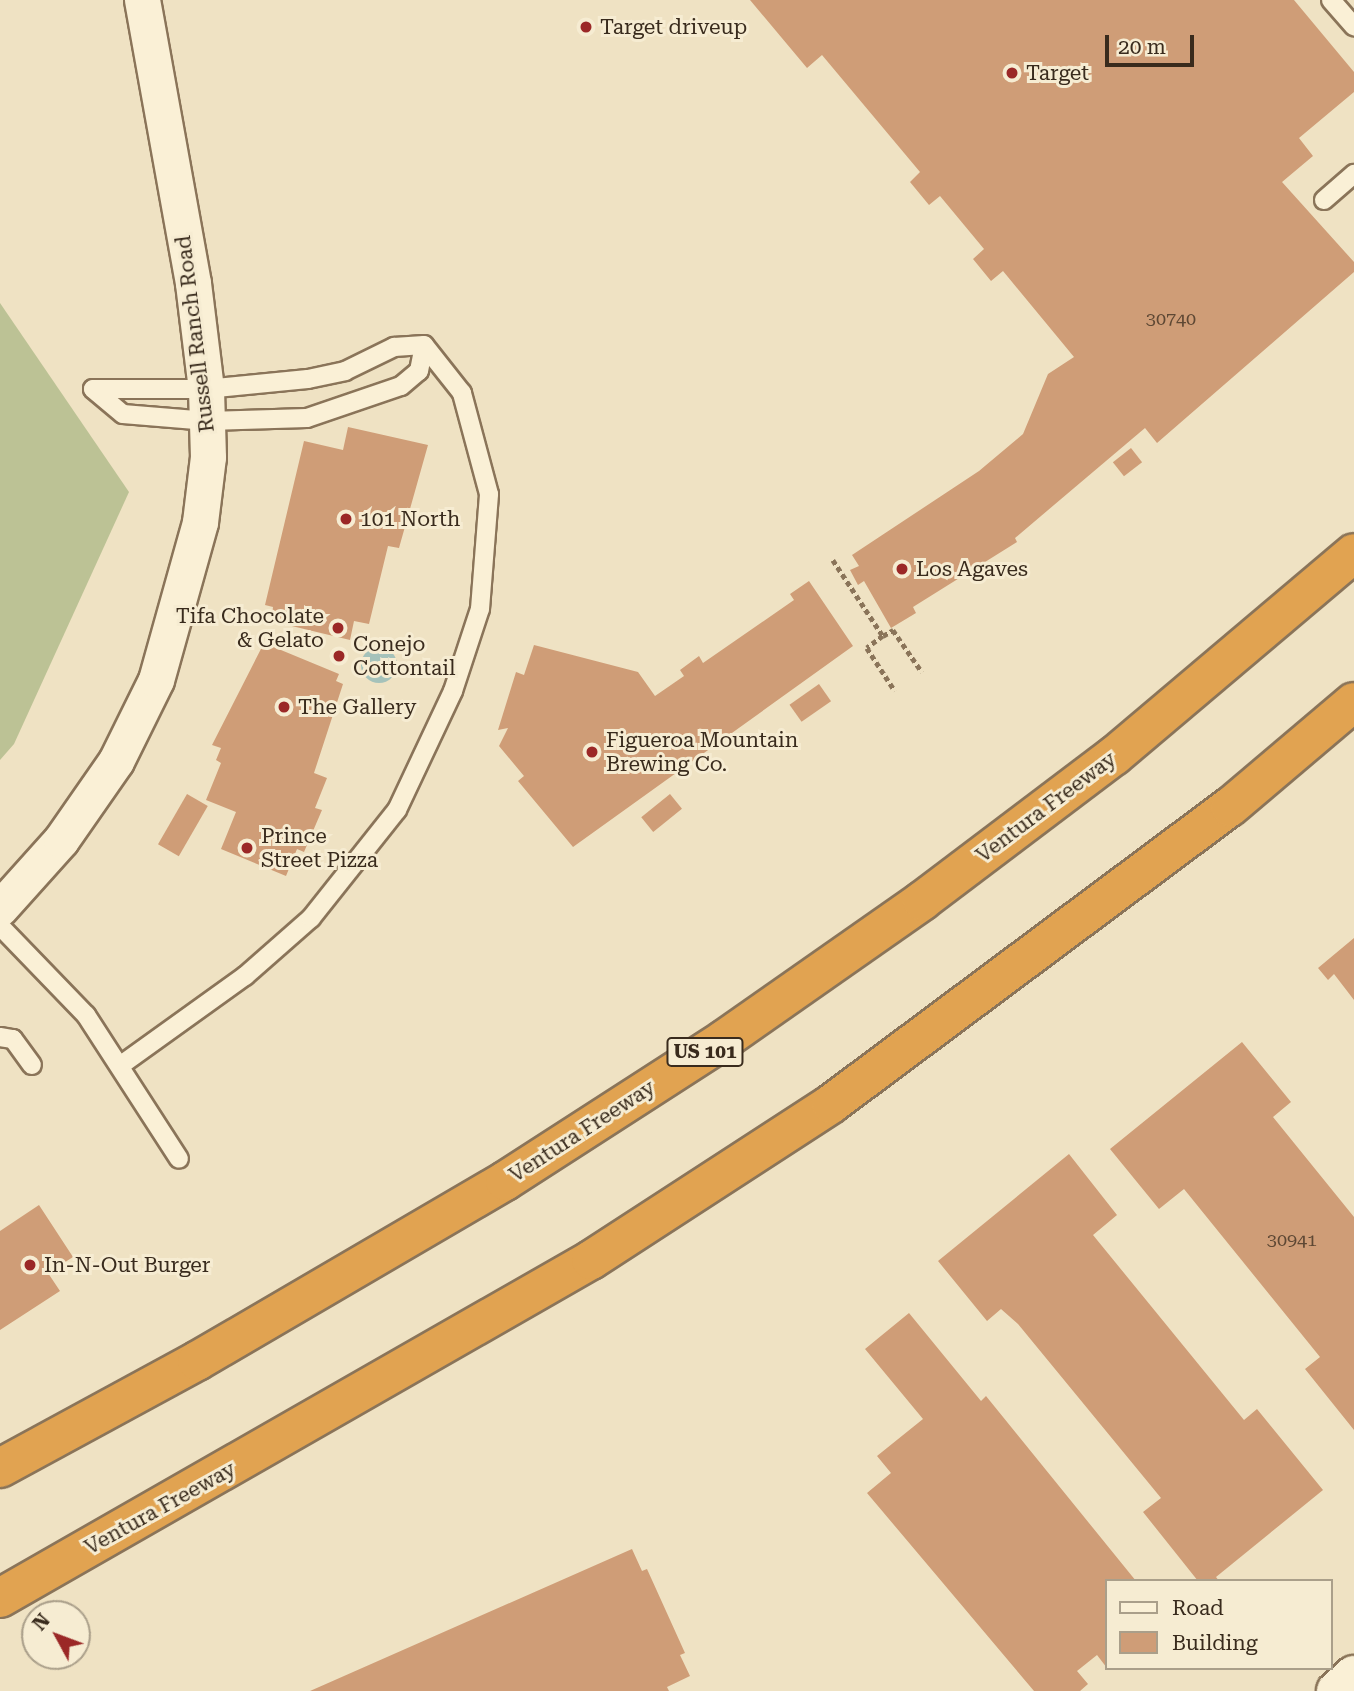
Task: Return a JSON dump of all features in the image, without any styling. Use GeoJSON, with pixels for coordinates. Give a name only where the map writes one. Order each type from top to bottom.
{"type":"FeatureCollection","features":[{"type":"Feature","properties":{"kind":"highway","name":"Ventura Freeway"},"geometry":{"type":"LineString","coordinates":[[0,1468],[197,1361],[505,1181],[724,1039],[922,901],[1114,756],[1354,553]]}},
{"type":"Feature","properties":{"kind":"highway","name":"Ventura Freeway"},"geometry":{"type":"LineString","coordinates":[[0,1598],[591,1260],[819,1111],[1061,936],[1354,702]]}},
{"type":"Feature","properties":{"kind":"main road"},"geometry":{"type":"LineString","coordinates":[[1336,1691],[1354,1675]]}},
{"type":"Feature","properties":{"kind":"street","name":"Russell Ranch Road"},"geometry":{"type":"LineString","coordinates":[[0,908],[61,840],[116,761],[156,680],[200,522],[207,405],[193,283],[142,0]]}},
{"type":"Feature","properties":{"kind":"lane"},"geometry":{"type":"LineString","coordinates":[[1331,0],[1354,26]]}},
{"type":"Feature","properties":{"kind":"lane"},"geometry":{"type":"LineString","coordinates":[[1324,200],[1354,174]]}},
{"type":"Feature","properties":{"kind":"lane"},"geometry":{"type":"LineString","coordinates":[[424,345],[394,347],[345,371],[207,405],[123,414],[93,389],[207,405],[307,418],[340,410],[401,386],[419,371],[424,345]]}},
{"type":"Feature","properties":{"kind":"lane"},"geometry":{"type":"LineString","coordinates":[[121,1065],[245,976],[311,918],[397,810],[453,691],[480,609],[489,494],[462,393],[424,345]]}},
{"type":"Feature","properties":{"kind":"lane"},"geometry":{"type":"LineString","coordinates":[[0,926],[86,1015],[121,1065],[179,1159]]}},
{"type":"Feature","properties":{"kind":"lane"},"geometry":{"type":"LineString","coordinates":[[0,1037],[13,1039],[32,1065]]}},
{"type":"Feature","properties":{"kind":"path"},"geometry":{"type":"LineString","coordinates":[[833,560],[883,636]]}},
{"type":"Feature","properties":{"kind":"path"},"geometry":{"type":"LineString","coordinates":[[895,691],[867,648],[883,636],[893,630],[922,671]]}},
{"type":"Feature","properties":{"kind":"green space"},"geometry":{"type":"Polygon","coordinates":[[[0,303],[129,492],[14,744],[0,760],[0,303]]]}},
{"type":"Feature","properties":{"kind":"water"},"geometry":{"type":"Polygon","coordinates":[[[379,647],[391,653],[397,665],[391,677],[379,683],[367,677],[361,665],[367,653],[379,647]]]}},
{"type":"Feature","properties":{"kind":"building"},"geometry":{"type":"Polygon","coordinates":[[[750,0],[1294,0],[1354,72],[1354,92],[1299,138],[1313,156],[1282,182],[1354,262],[1354,272],[1157,443],[1145,428],[1015,538],[1017,542],[913,607],[916,613],[891,628],[864,581],[858,585],[850,570],[859,566],[852,555],[979,471],[1023,434],[1048,374],[1074,357],[1003,271],[991,281],[973,259],[984,249],[940,196],[929,205],[910,182],[920,172],[822,55],[807,68],[750,0]]]}},
{"type":"Feature","properties":{"kind":"building","name":"101 North"},"geometry":{"type":"Polygon","coordinates":[[[348,427],[428,445],[399,548],[388,546],[369,624],[354,621],[350,640],[271,621],[273,607],[265,605],[304,441],[343,450],[348,427]]]}},
{"type":"Feature","properties":{"kind":"building"},"geometry":{"type":"Polygon","coordinates":[[[1131,448],[1142,462],[1124,476],[1113,462],[1131,448]]]}},
{"type":"Feature","properties":{"kind":"building"},"geometry":{"type":"Polygon","coordinates":[[[809,581],[853,646],[573,847],[518,781],[524,776],[499,746],[508,728],[498,730],[516,672],[524,675],[534,645],[638,672],[655,696],[684,676],[680,670],[699,656],[703,663],[794,600],[790,594],[809,581]]]}},
{"type":"Feature","properties":{"kind":"building"},"geometry":{"type":"Polygon","coordinates":[[[264,643],[339,674],[336,681],[343,684],[314,773],[327,778],[315,808],[322,810],[304,852],[297,849],[286,876],[221,849],[236,812],[206,800],[221,763],[216,760],[221,748],[212,745],[264,643]]]}},
{"type":"Feature","properties":{"kind":"building"},"geometry":{"type":"Polygon","coordinates":[[[819,684],[831,701],[802,722],[790,705],[819,684]]]}},
{"type":"Feature","properties":{"kind":"building"},"geometry":{"type":"Polygon","coordinates":[[[187,794],[208,806],[179,856],[158,844],[187,794]]]}},
{"type":"Feature","properties":{"kind":"building"},"geometry":{"type":"Polygon","coordinates":[[[670,794],[682,809],[653,832],[641,817],[670,794]]]}},
{"type":"Feature","properties":{"kind":"building"},"geometry":{"type":"Polygon","coordinates":[[[1354,938],[1354,1000],[1334,974],[1328,980],[1318,968],[1354,938]]]}},
{"type":"Feature","properties":{"kind":"building"},"geometry":{"type":"Polygon","coordinates":[[[1242,1042],[1291,1102],[1273,1117],[1354,1217],[1354,1430],[1305,1369],[1320,1357],[1184,1189],[1159,1209],[1110,1149],[1242,1042]]]}},
{"type":"Feature","properties":{"kind":"building"},"geometry":{"type":"Polygon","coordinates":[[[1069,1154],[1117,1215],[1093,1235],[1244,1420],[1257,1409],[1323,1490],[1216,1577],[1218,1579],[1196,1579],[1143,1512],[1161,1498],[1018,1324],[1001,1309],[987,1321],[938,1261],[1069,1154]]]}},
{"type":"Feature","properties":{"kind":"building","name":"In-N-Out Burger"},"geometry":{"type":"Polygon","coordinates":[[[39,1205],[73,1257],[48,1273],[60,1291],[0,1330],[0,1231],[39,1205]]]}},
{"type":"Feature","properties":{"kind":"building"},"geometry":{"type":"Polygon","coordinates":[[[909,1313],[981,1401],[986,1396],[1134,1579],[1106,1579],[1106,1667],[1097,1655],[1077,1671],[1088,1684],[1080,1691],[1034,1691],[867,1493],[891,1473],[877,1456],[923,1419],[865,1349],[909,1313]]]}},
{"type":"Feature","properties":{"kind":"building"},"geometry":{"type":"Polygon","coordinates":[[[632,1549],[642,1571],[647,1569],[685,1653],[680,1655],[690,1676],[667,1687],[669,1691],[310,1691],[632,1549]]]}},
{"type":"Feature","properties":{"kind":"place","name":"Target driveup"},"geometry":{"type":"Point","coordinates":[586,27]}},
{"type":"Feature","properties":{"kind":"place","name":"Target"},"geometry":{"type":"Point","coordinates":[1012,73]}},
{"type":"Feature","properties":{"kind":"place","name":"101 North"},"geometry":{"type":"Point","coordinates":[346,519]}},
{"type":"Feature","properties":{"kind":"place","name":"Los Agaves"},"geometry":{"type":"Point","coordinates":[902,569]}},
{"type":"Feature","properties":{"kind":"place","name":"Tifa Chocolate & Gelato"},"geometry":{"type":"Point","coordinates":[338,628]}},
{"type":"Feature","properties":{"kind":"place","name":"Conejo Cottontail"},"geometry":{"type":"Point","coordinates":[339,656]}},
{"type":"Feature","properties":{"kind":"place","name":"The Gallery"},"geometry":{"type":"Point","coordinates":[284,707]}},
{"type":"Feature","properties":{"kind":"place","name":"Figueroa Mountain Brewing Co."},"geometry":{"type":"Point","coordinates":[592,752]}},
{"type":"Feature","properties":{"kind":"place","name":"Prince Street Pizza"},"geometry":{"type":"Point","coordinates":[247,848]}},
{"type":"Feature","properties":{"kind":"place","name":"In-N-Out Burger"},"geometry":{"type":"Point","coordinates":[30,1265]}}]}
